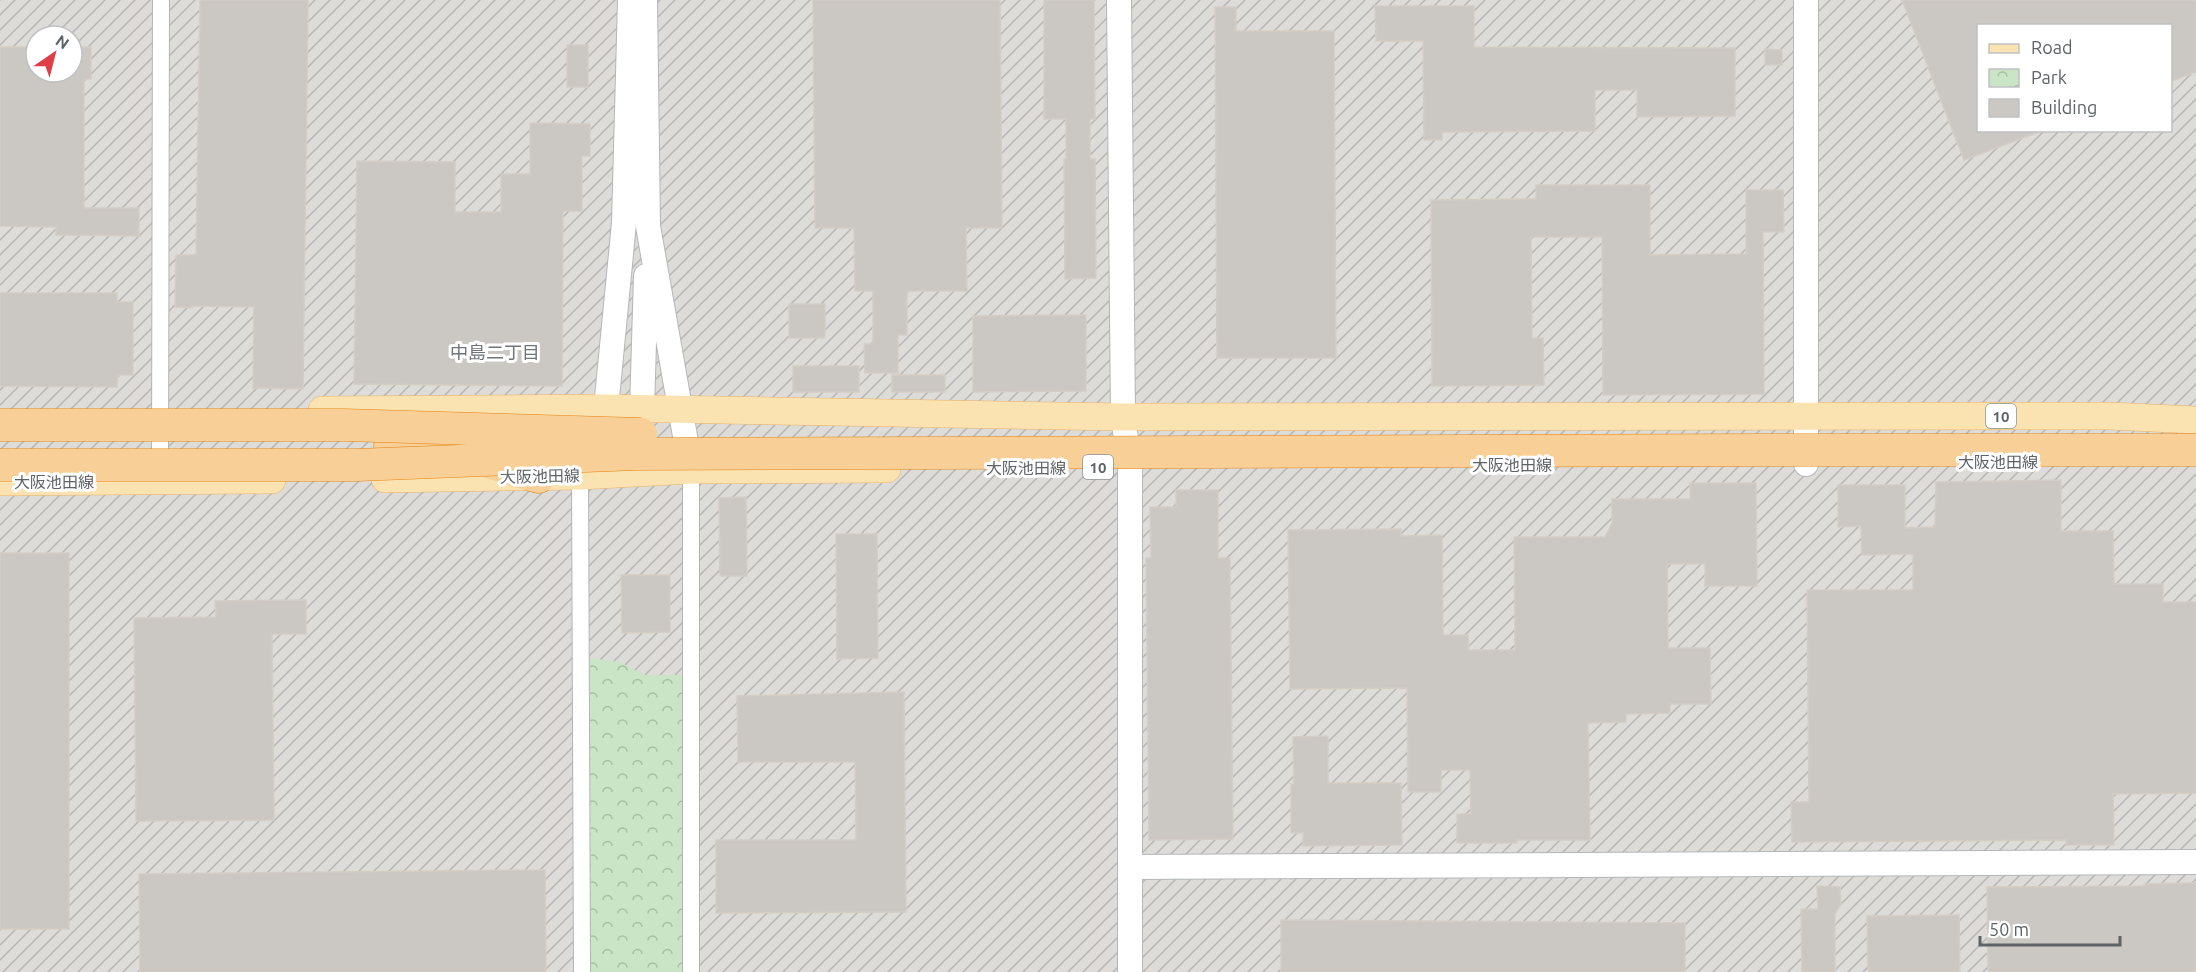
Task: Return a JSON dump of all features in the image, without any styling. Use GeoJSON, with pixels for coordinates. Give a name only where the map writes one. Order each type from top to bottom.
{"type":"FeatureCollection","features":[{"type":"Feature","properties":{"kind":"highway"},"geometry":{"type":"LineString","coordinates":[[0,425],[344,424],[632,434],[2196,431]]}},
{"type":"Feature","properties":{"kind":"highway"},"geometry":{"type":"LineString","coordinates":[[0,448],[390,446],[451,449],[539,477]]}},
{"type":"Feature","properties":{"kind":"highway"},"geometry":{"type":"LineString","coordinates":[[0,465],[357,465],[649,453],[2196,450]]}},
{"type":"Feature","properties":{"kind":"main road","name":"10"},"geometry":{"type":"LineString","coordinates":[[0,411],[606,408],[1123,417],[2110,416],[2196,418]]}},
{"type":"Feature","properties":{"kind":"main road","name":"大阪池田線"},"geometry":{"type":"LineString","coordinates":[[0,482],[539,477],[691,470],[2196,461]]}},
{"type":"Feature","properties":{"kind":"street"},"geometry":{"type":"LineString","coordinates":[[160,482],[161,0]]}},
{"type":"Feature","properties":{"kind":"street"},"geometry":{"type":"LineString","coordinates":[[580,476],[605,466],[623,452],[636,430],[642,409],[648,226],[637,0]]}},
{"type":"Feature","properties":{"kind":"street"},"geometry":{"type":"LineString","coordinates":[[582,972],[580,476],[606,408],[624,223],[637,0]]}},
{"type":"Feature","properties":{"kind":"street"},"geometry":{"type":"LineString","coordinates":[[1119,0],[1123,417],[1130,467],[1130,972]]}},
{"type":"Feature","properties":{"kind":"street"},"geometry":{"type":"LineString","coordinates":[[1806,0],[1806,464]]}},
{"type":"Feature","properties":{"kind":"street"},"geometry":{"type":"LineString","coordinates":[[648,226],[691,470],[691,972]]}},
{"type":"Feature","properties":{"kind":"street"},"geometry":{"type":"LineString","coordinates":[[1130,867],[2196,862]]}},
{"type":"Feature","properties":{"kind":"shaded area"},"geometry":{"type":"Polygon","coordinates":[[[0,0],[2196,0],[2196,972],[0,972],[0,0]]]}},
{"type":"Feature","properties":{"kind":"green space"},"geometry":{"type":"Polygon","coordinates":[[[590,658],[620,662],[644,675],[683,675],[683,972],[591,972],[590,658]]]}},
{"type":"Feature","properties":{"kind":"building"},"geometry":{"type":"Polygon","coordinates":[[[200,0],[308,0],[303,389],[253,388],[254,307],[175,307],[176,255],[196,255],[200,0]]]}},
{"type":"Feature","properties":{"kind":"building"},"geometry":{"type":"Polygon","coordinates":[[[813,0],[1000,0],[1002,228],[966,228],[967,291],[907,291],[907,335],[898,335],[898,373],[865,373],[864,344],[873,344],[873,291],[855,291],[854,228],[815,228],[813,0]]]}},
{"type":"Feature","properties":{"kind":"building"},"geometry":{"type":"Polygon","coordinates":[[[1044,0],[1094,0],[1095,119],[1090,119],[1090,159],[1095,159],[1096,278],[1065,279],[1066,119],[1044,119],[1044,0]]]}},
{"type":"Feature","properties":{"kind":"building"},"geometry":{"type":"Polygon","coordinates":[[[1902,0],[2196,0],[2196,72],[2172,81],[2172,24],[1977,24],[1977,132],[2039,132],[1964,160],[1902,0]]]}},
{"type":"Feature","properties":{"kind":"building"},"geometry":{"type":"Polygon","coordinates":[[[1375,6],[1474,6],[1474,47],[1735,48],[1735,116],[1637,117],[1637,90],[1595,90],[1595,131],[1442,132],[1442,140],[1424,140],[1423,41],[1376,41],[1375,6]]]}},
{"type":"Feature","properties":{"kind":"building"},"geometry":{"type":"Polygon","coordinates":[[[1215,7],[1236,7],[1236,31],[1334,31],[1336,358],[1217,358],[1215,7]]]}},
{"type":"Feature","properties":{"kind":"building"},"geometry":{"type":"Polygon","coordinates":[[[567,45],[588,45],[588,87],[567,87],[567,45]]]}},
{"type":"Feature","properties":{"kind":"building"},"geometry":{"type":"Polygon","coordinates":[[[0,47],[24,47],[24,84],[84,84],[84,208],[139,208],[139,236],[56,235],[56,227],[0,226],[0,47]]]}},
{"type":"Feature","properties":{"kind":"building"},"geometry":{"type":"Polygon","coordinates":[[[84,47],[91,47],[91,79],[84,79],[84,47]]]}},
{"type":"Feature","properties":{"kind":"building"},"geometry":{"type":"Polygon","coordinates":[[[1765,49],[1782,50],[1782,65],[1765,65],[1765,49]]]}},
{"type":"Feature","properties":{"kind":"building"},"geometry":{"type":"Polygon","coordinates":[[[530,123],[590,124],[590,156],[582,156],[582,211],[563,211],[562,386],[354,384],[357,161],[455,162],[455,212],[501,212],[501,174],[530,174],[530,123]]]}},
{"type":"Feature","properties":{"kind":"building"},"geometry":{"type":"Polygon","coordinates":[[[1536,185],[1650,185],[1650,255],[1746,254],[1746,190],[1783,190],[1784,232],[1763,232],[1764,394],[1603,395],[1602,237],[1531,237],[1532,338],[1543,338],[1544,385],[1432,386],[1431,200],[1536,199],[1536,185]]]}},
{"type":"Feature","properties":{"kind":"building"},"geometry":{"type":"Polygon","coordinates":[[[0,293],[117,293],[117,302],[133,302],[133,375],[118,375],[117,387],[0,386],[0,293]]]}},
{"type":"Feature","properties":{"kind":"building"},"geometry":{"type":"Polygon","coordinates":[[[789,304],[825,304],[825,338],[789,338],[789,304]]]}},
{"type":"Feature","properties":{"kind":"building"},"geometry":{"type":"Polygon","coordinates":[[[1086,315],[1086,391],[973,392],[973,316],[1086,315]]]}},
{"type":"Feature","properties":{"kind":"building"},"geometry":{"type":"Polygon","coordinates":[[[793,366],[859,366],[859,392],[793,392],[793,366]]]}},
{"type":"Feature","properties":{"kind":"building"},"geometry":{"type":"Polygon","coordinates":[[[892,375],[945,375],[945,392],[892,392],[892,375]]]}},
{"type":"Feature","properties":{"kind":"building"},"geometry":{"type":"Polygon","coordinates":[[[2061,480],[2061,531],[2113,531],[2114,584],[2163,584],[2163,602],[2196,602],[2196,793],[2113,794],[2114,845],[2066,845],[2066,840],[1792,842],[1791,802],[1809,802],[1807,590],[1913,590],[1913,554],[1862,555],[1861,526],[1838,527],[1838,485],[1905,485],[1905,528],[1935,527],[1936,482],[2061,480]]]}},
{"type":"Feature","properties":{"kind":"building"},"geometry":{"type":"Polygon","coordinates":[[[1690,483],[1756,483],[1757,586],[1705,586],[1705,564],[1667,564],[1668,648],[1710,648],[1711,704],[1670,704],[1670,713],[1626,714],[1626,722],[1588,723],[1590,840],[1457,843],[1457,814],[1471,814],[1470,770],[1441,770],[1441,792],[1408,792],[1407,688],[1290,689],[1288,530],[1401,529],[1401,536],[1442,535],[1443,635],[1468,635],[1469,650],[1515,650],[1514,537],[1605,537],[1612,523],[1612,499],[1690,499],[1690,483]]]}},
{"type":"Feature","properties":{"kind":"building"},"geometry":{"type":"Polygon","coordinates":[[[1176,490],[1218,490],[1218,558],[1230,558],[1233,839],[1149,840],[1146,558],[1151,558],[1150,507],[1176,507],[1176,490]]]}},
{"type":"Feature","properties":{"kind":"building"},"geometry":{"type":"Polygon","coordinates":[[[746,497],[747,576],[720,576],[719,498],[746,497]]]}},
{"type":"Feature","properties":{"kind":"building"},"geometry":{"type":"Polygon","coordinates":[[[836,534],[877,534],[878,658],[837,659],[836,534]]]}},
{"type":"Feature","properties":{"kind":"building"},"geometry":{"type":"Polygon","coordinates":[[[0,553],[69,553],[69,929],[0,929],[0,553]]]}},
{"type":"Feature","properties":{"kind":"building"},"geometry":{"type":"Polygon","coordinates":[[[621,575],[670,575],[670,632],[622,633],[621,575]]]}},
{"type":"Feature","properties":{"kind":"building"},"geometry":{"type":"Polygon","coordinates":[[[306,600],[306,634],[272,634],[274,820],[136,821],[134,618],[216,617],[215,601],[306,600]]]}},
{"type":"Feature","properties":{"kind":"building"},"geometry":{"type":"Polygon","coordinates":[[[904,692],[906,912],[716,913],[716,840],[856,840],[855,762],[738,762],[737,696],[904,692]]]}},
{"type":"Feature","properties":{"kind":"building"},"geometry":{"type":"Polygon","coordinates":[[[1328,736],[1328,783],[1401,783],[1402,845],[1303,846],[1303,833],[1291,833],[1291,784],[1294,784],[1293,737],[1328,736]]]}},
{"type":"Feature","properties":{"kind":"building"},"geometry":{"type":"Polygon","coordinates":[[[545,870],[546,972],[140,972],[139,874],[545,870]]]}},
{"type":"Feature","properties":{"kind":"building"},"geometry":{"type":"Polygon","coordinates":[[[2196,883],[2196,972],[1988,972],[1987,887],[2144,886],[2144,884],[2196,883]]]}},
{"type":"Feature","properties":{"kind":"building"},"geometry":{"type":"Polygon","coordinates":[[[1817,886],[1840,887],[1841,904],[1835,914],[1835,972],[1802,972],[1801,909],[1818,909],[1817,886]]]}},
{"type":"Feature","properties":{"kind":"building"},"geometry":{"type":"Polygon","coordinates":[[[1959,915],[1960,972],[1868,972],[1867,916],[1959,915]]]}},
{"type":"Feature","properties":{"kind":"building"},"geometry":{"type":"Polygon","coordinates":[[[1281,920],[1685,923],[1685,972],[1281,972],[1281,920]]]}},
{"type":"Feature","properties":{"kind":"district","name":"中島二丁目"},"geometry":{"type":"Point","coordinates":[495,352]}}]}
